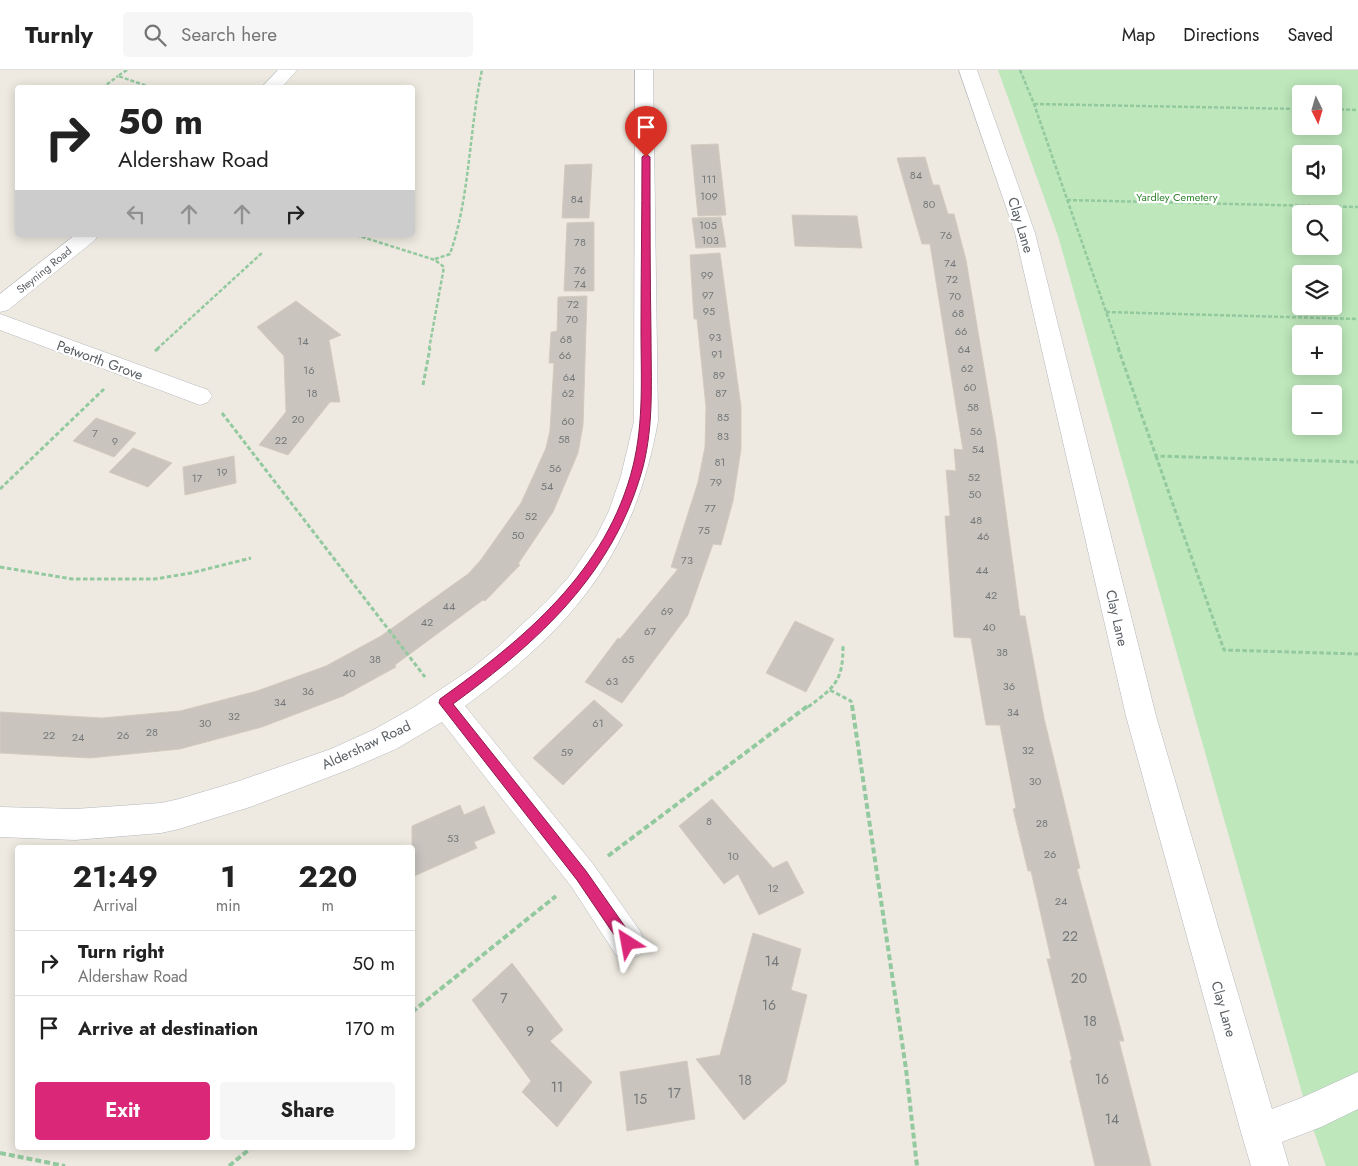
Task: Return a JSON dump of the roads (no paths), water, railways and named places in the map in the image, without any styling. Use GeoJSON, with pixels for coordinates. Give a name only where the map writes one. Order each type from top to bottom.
{"type":"FeatureCollection","features":[{"type":"Feature","properties":{"kind":"street"},"geometry":{"type":"LineString","coordinates":[[273,85],[288,70]]}},
{"type":"Feature","properties":{"kind":"street","name":"Aldershaw Road"},"geometry":{"type":"LineString","coordinates":[[0,822],[59,825],[166,817],[247,794],[342,759],[400,731],[445,703],[498,665],[539,628],[571,593],[596,561],[614,528],[638,466],[646,421],[644,70]]}},
{"type":"Feature","properties":{"kind":"street","name":"Clay Lane"},"geometry":{"type":"LineString","coordinates":[[968,70],[1025,233],[1141,716],[1270,1166]]}},
{"type":"Feature","properties":{"kind":"street","name":"Steyning Road"},"geometry":{"type":"LineString","coordinates":[[0,305],[85,237]]}},
{"type":"Feature","properties":{"kind":"street","name":"Petworth Grove"},"geometry":{"type":"LineString","coordinates":[[0,322],[128,371],[200,396]]}},
{"type":"Feature","properties":{"kind":"street"},"geometry":{"type":"LineString","coordinates":[[445,703],[582,875],[628,943]]}},
{"type":"Feature","properties":{"kind":"street"},"geometry":{"type":"LineString","coordinates":[[1260,1132],[1308,1114],[1358,1090]]}},
{"type":"Feature","properties":{"kind":"park label","name":"Yardley Cemetery"},"geometry":{"type":"Point","coordinates":[1177,197]}}]}
